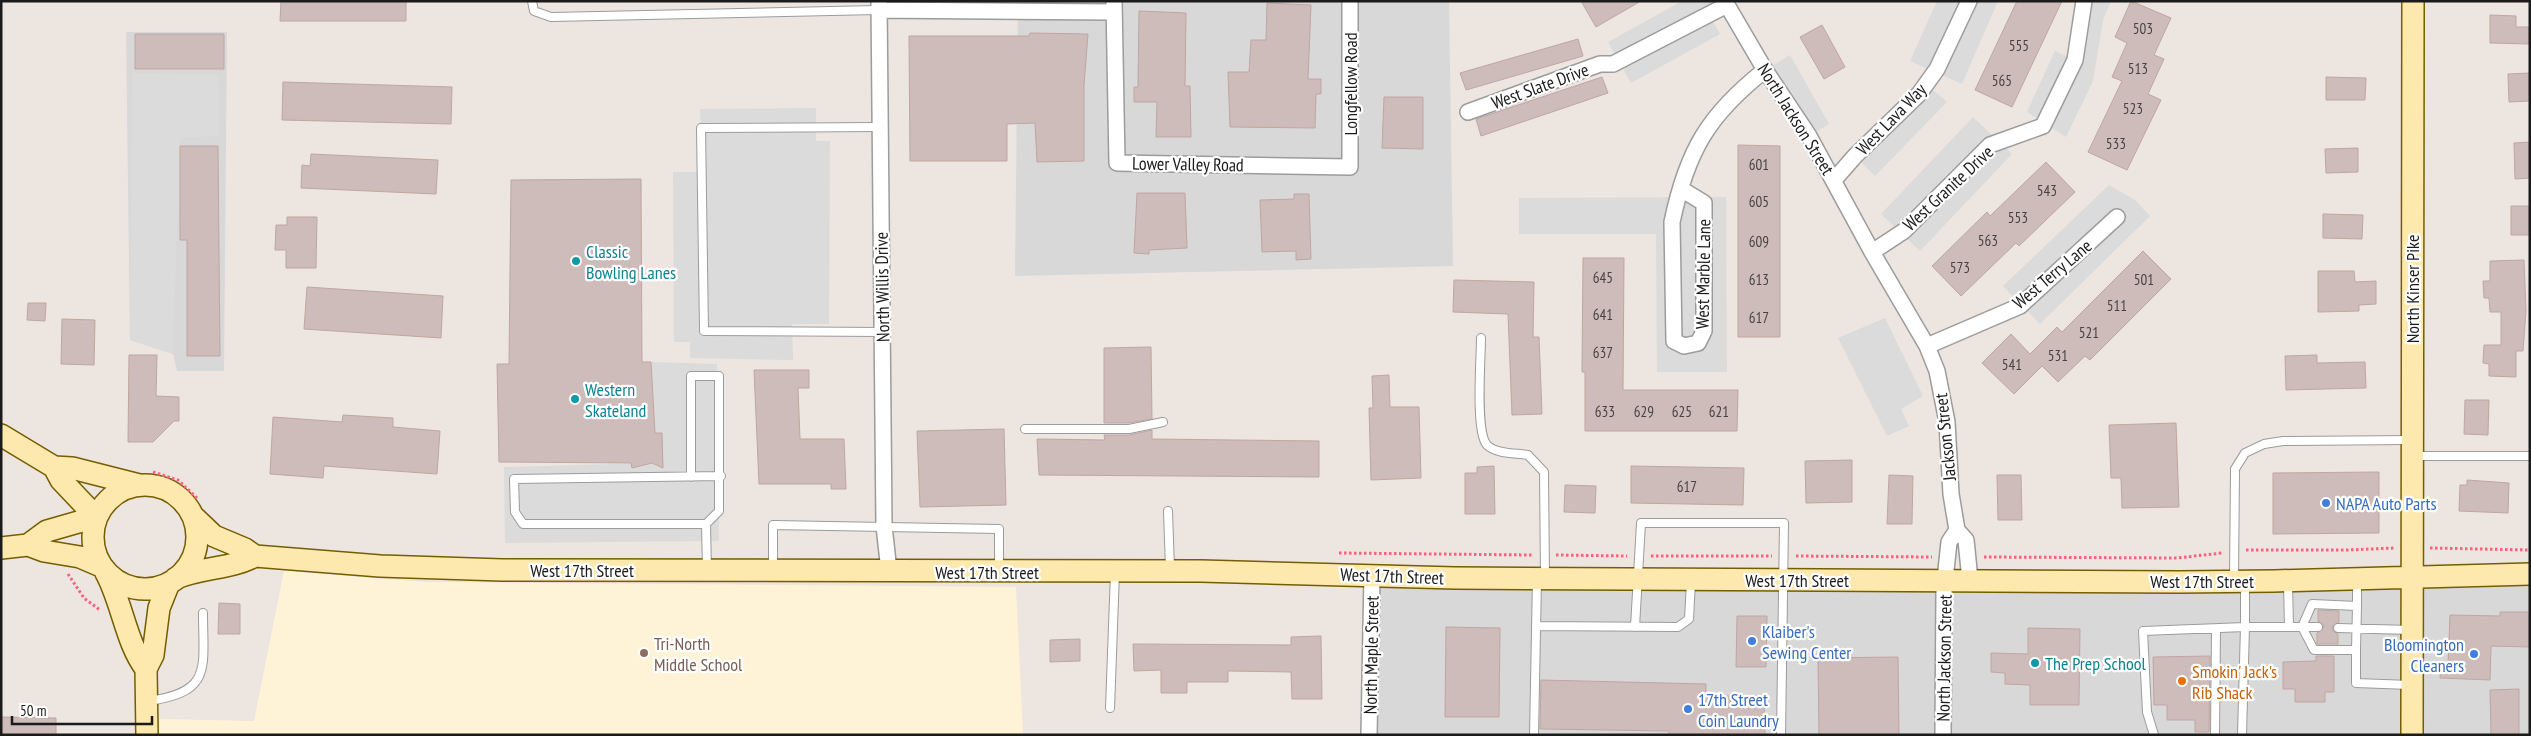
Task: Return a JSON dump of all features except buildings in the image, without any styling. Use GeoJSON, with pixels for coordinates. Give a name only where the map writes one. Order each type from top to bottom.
{"type":"FeatureCollection","features":[{"type":"Feature","properties":{"kind":"main road","name":"North Kinser Pike"},"geometry":{"type":"LineString","coordinates":[[2412,735],[2413,1]]}},
{"type":"Feature","properties":{"kind":"main road"},"geometry":{"type":"LineString","coordinates":[[1,434],[54,467],[144,478],[173,492],[198,512],[197,540],[191,561],[173,581],[159,608],[153,656],[146,669],[147,735]]}},
{"type":"Feature","properties":{"kind":"main road"},"geometry":{"type":"LineString","coordinates":[[54,467],[61,480],[96,517]]}},
{"type":"Feature","properties":{"kind":"main road"},"geometry":{"type":"LineString","coordinates":[[144,478],[113,495],[100,509],[96,517],[92,542],[117,595],[137,655],[146,669]]}},
{"type":"Feature","properties":{"kind":"main road","name":"West 17th Street"},"geometry":{"type":"LineString","coordinates":[[198,512],[214,536],[245,549],[255,556],[414,567],[707,571],[1170,572],[1541,579],[2239,582],[2530,574]]}},
{"type":"Feature","properties":{"kind":"main road"},"geometry":{"type":"LineString","coordinates":[[28,545],[47,531],[96,517]]}},
{"type":"Feature","properties":{"kind":"main road"},"geometry":{"type":"LineString","coordinates":[[1,548],[28,545],[44,551],[80,557],[104,569],[120,583],[136,588],[153,588],[173,581]]}},
{"type":"Feature","properties":{"kind":"main road","name":"West 17th Street"},"geometry":{"type":"LineString","coordinates":[[173,581],[205,569],[242,563],[255,556]]}},
{"type":"Feature","properties":{"kind":"street","name":"Longfellow Road"},"geometry":{"type":"LineString","coordinates":[[1350,1],[1350,167]]}},
{"type":"Feature","properties":{"kind":"street","name":"West Lava Way"},"geometry":{"type":"LineString","coordinates":[[1834,180],[1855,156],[1919,94],[1937,69],[1969,1]]}},
{"type":"Feature","properties":{"kind":"street","name":"West Granite Drive"},"geometry":{"type":"LineString","coordinates":[[1872,252],[1904,231],[1990,145],[2043,126],[2076,60],[2084,1]]}},
{"type":"Feature","properties":{"kind":"street"},"geometry":{"type":"LineString","coordinates":[[879,5],[1114,7]]}},
{"type":"Feature","properties":{"kind":"street","name":"North Willis Drive"},"geometry":{"type":"LineString","coordinates":[[879,5],[884,526],[889,572]]}},
{"type":"Feature","properties":{"kind":"street","name":"North Jackson Street"},"geometry":{"type":"LineString","coordinates":[[1613,64],[1727,5],[1765,70],[1809,136],[1872,252],[1927,346]]}},
{"type":"Feature","properties":{"kind":"street","name":"Lower Valley Road"},"geometry":{"type":"LineString","coordinates":[[1114,7],[1117,163],[1350,167]]}},
{"type":"Feature","properties":{"kind":"street","name":"West Slate Drive"},"geometry":{"type":"LineString","coordinates":[[1468,112],[1600,64],[1613,64]]}},
{"type":"Feature","properties":{"kind":"street","name":"West Marble Lane"},"geometry":{"type":"LineString","coordinates":[[1681,190],[1704,203],[1704,331],[1698,344],[1684,346],[1674,341],[1672,222],[1688,162],[1707,127],[1719,111],[1765,70]]}},
{"type":"Feature","properties":{"kind":"street","name":"West Terry Lane"},"geometry":{"type":"LineString","coordinates":[[1927,346],[2020,306],[2117,218]]}},
{"type":"Feature","properties":{"kind":"street","name":"Jackson Street"},"geometry":{"type":"LineString","coordinates":[[1927,346],[1937,371],[1947,422],[1951,494],[1957,530],[1966,540],[1970,580]]}},
{"type":"Feature","properties":{"kind":"street"},"geometry":{"type":"LineString","coordinates":[[1945,580],[1949,542],[1957,530]]}},
{"type":"Feature","properties":{"kind":"street","name":"North Maple Street"},"geometry":{"type":"LineString","coordinates":[[1370,735],[1372,575]]}},
{"type":"Feature","properties":{"kind":"street","name":"North Jackson Street"},"geometry":{"type":"LineString","coordinates":[[1942,735],[1945,580]]}},
{"type":"Feature","properties":{"kind":"lane"},"geometry":{"type":"LineString","coordinates":[[532,1],[534,11],[551,17],[879,5]]}},
{"type":"Feature","properties":{"kind":"lane"},"geometry":{"type":"LineString","coordinates":[[880,127],[701,128],[704,331],[882,332]]}},
{"type":"Feature","properties":{"kind":"lane"},"geometry":{"type":"LineString","coordinates":[[1481,338],[1480,431],[1487,445],[1499,451],[1528,455],[1544,472],[1545,555],[1536,626],[1534,735]]}},
{"type":"Feature","properties":{"kind":"lane"},"geometry":{"type":"LineString","coordinates":[[691,477],[691,376],[719,376],[721,476],[719,511],[706,524],[523,524],[515,512],[514,479],[691,477],[721,476]]}},
{"type":"Feature","properties":{"kind":"lane"},"geometry":{"type":"LineString","coordinates":[[1026,429],[1129,429],[1163,422]]}},
{"type":"Feature","properties":{"kind":"lane"},"geometry":{"type":"LineString","coordinates":[[2242,735],[2245,628],[2234,551],[2235,469],[2245,453],[2264,444],[2283,441],[2530,456]]}},
{"type":"Feature","properties":{"kind":"lane"},"geometry":{"type":"LineString","coordinates":[[1168,511],[1170,572]]}},
{"type":"Feature","properties":{"kind":"lane"},"geometry":{"type":"LineString","coordinates":[[1635,627],[1636,579],[1640,556],[1641,523],[1784,523],[1781,735]]}},
{"type":"Feature","properties":{"kind":"lane"},"geometry":{"type":"LineString","coordinates":[[706,524],[707,571]]}},
{"type":"Feature","properties":{"kind":"lane"},"geometry":{"type":"LineString","coordinates":[[773,571],[773,525],[999,528],[999,572]]}},
{"type":"Feature","properties":{"kind":"lane"},"geometry":{"type":"LineString","coordinates":[[1110,708],[1115,572]]}},
{"type":"Feature","properties":{"kind":"lane"},"geometry":{"type":"LineString","coordinates":[[2356,578],[2356,683],[2412,685]]}},
{"type":"Feature","properties":{"kind":"lane"},"geometry":{"type":"LineString","coordinates":[[1536,626],[1678,628],[1689,619],[1691,579]]}},
{"type":"Feature","properties":{"kind":"lane"},"geometry":{"type":"LineString","coordinates":[[2288,581],[2290,628]]}},
{"type":"Feature","properties":{"kind":"lane"},"geometry":{"type":"LineString","coordinates":[[2302,627],[2312,604],[2357,606]]}},
{"type":"Feature","properties":{"kind":"lane"},"geometry":{"type":"LineString","coordinates":[[146,702],[182,694],[196,682],[204,663],[204,613]]}},
{"type":"Feature","properties":{"kind":"lane"},"geometry":{"type":"LineString","coordinates":[[2302,627],[2314,650],[2356,650]]}},
{"type":"Feature","properties":{"kind":"lane"},"geometry":{"type":"LineString","coordinates":[[2154,735],[2147,712],[2144,631],[2318,627]]}},
{"type":"Feature","properties":{"kind":"lane"},"geometry":{"type":"LineString","coordinates":[[2338,628],[2412,630]]}},
{"type":"Feature","properties":{"kind":"lane"},"geometry":{"type":"LineString","coordinates":[[2215,735],[2216,629]]}},
{"type":"Feature","properties":{"kind":"path"},"geometry":{"type":"LineString","coordinates":[[144,478],[178,480],[198,512]]}},
{"type":"Feature","properties":{"kind":"path"},"geometry":{"type":"LineString","coordinates":[[1976,557],[2177,558],[2234,551],[2376,548]]}},
{"type":"Feature","properties":{"kind":"path"},"geometry":{"type":"LineString","coordinates":[[2444,548],[2530,550]]}},
{"type":"Feature","properties":{"kind":"path"},"geometry":{"type":"LineString","coordinates":[[1335,553],[1937,556]]}},
{"type":"Feature","properties":{"kind":"path"},"geometry":{"type":"LineString","coordinates":[[66,571],[84,598],[101,611]]}},
{"type":"Feature","properties":{"kind":"shaded area"},"geometry":{"type":"Polygon","coordinates":[[[1018,1],[1449,1],[1453,266],[1015,276],[1018,1]]]}},
{"type":"Feature","properties":{"kind":"shaded area"},"geometry":{"type":"Polygon","coordinates":[[[1682,1],[1735,1],[1709,15],[1720,34],[1631,83],[1608,42],[1682,1]]]}},
{"type":"Feature","properties":{"kind":"shaded area"},"geometry":{"type":"Polygon","coordinates":[[[1937,1],[1998,1],[1962,84],[1910,61],[1937,1]]]}},
{"type":"Feature","properties":{"kind":"shaded area"},"geometry":{"type":"Polygon","coordinates":[[[2084,1],[2111,1],[2103,20],[2093,81],[2066,137],[2027,112],[2055,51],[2075,60],[2084,1]]]}},
{"type":"Feature","properties":{"kind":"shaded area"},"geometry":{"type":"Polygon","coordinates":[[[126,32],[227,32],[224,371],[177,371],[173,354],[130,340],[126,32]]]}},
{"type":"Feature","properties":{"kind":"shaded area"},"geometry":{"type":"Polygon","coordinates":[[[1790,55],[1829,124],[1809,136],[1765,70],[1790,55]]]}},
{"type":"Feature","properties":{"kind":"shaded area"},"geometry":{"type":"Polygon","coordinates":[[[132,73],[218,75],[219,136],[180,138],[173,354],[130,340],[132,73]]]}},
{"type":"Feature","properties":{"kind":"shaded area"},"geometry":{"type":"Polygon","coordinates":[[[1926,84],[1947,102],[1875,176],[1855,156],[1926,84]]]}},
{"type":"Feature","properties":{"kind":"shaded area"},"geometry":{"type":"Polygon","coordinates":[[[816,108],[816,141],[830,141],[829,324],[792,324],[793,360],[690,358],[690,342],[674,342],[673,172],[702,172],[700,109],[816,108]]]}},
{"type":"Feature","properties":{"kind":"shaded area"},"geometry":{"type":"Polygon","coordinates":[[[1973,117],[2012,154],[1920,251],[1881,214],[1973,117]]]}},
{"type":"Feature","properties":{"kind":"shaded area"},"geometry":{"type":"Polygon","coordinates":[[[2109,185],[2135,200],[2150,216],[2040,324],[2003,286],[2109,185]]]}},
{"type":"Feature","properties":{"kind":"shaded area"},"geometry":{"type":"Polygon","coordinates":[[[1726,197],[1727,372],[1657,372],[1656,234],[1519,234],[1519,198],[1726,197]]]}},
{"type":"Feature","properties":{"kind":"shaded area"},"geometry":{"type":"Polygon","coordinates":[[[1885,318],[1923,396],[1901,409],[1909,426],[1887,436],[1838,338],[1885,318]]]}},
{"type":"Feature","properties":{"kind":"shaded area"},"geometry":{"type":"Polygon","coordinates":[[[651,362],[717,364],[719,541],[505,543],[504,467],[651,463],[651,362]]]}},
{"type":"Feature","properties":{"kind":"shaded area"},"geometry":{"type":"Polygon","coordinates":[[[1370,569],[2530,575],[2530,735],[1368,735],[1370,569]]]}},
{"type":"Feature","properties":{"kind":"shaded area","name":"Tri-North Middle School"},"geometry":{"type":"Polygon","coordinates":[[[284,571],[425,582],[1016,587],[1023,735],[158,735],[158,719],[254,721],[284,571]]]}},
{"type":"Feature","properties":{"kind":"place","name":"Classic Bowling Lanes"},"geometry":{"type":"Point","coordinates":[576,261]}},
{"type":"Feature","properties":{"kind":"place","name":"Western Skateland"},"geometry":{"type":"Point","coordinates":[575,399]}},
{"type":"Feature","properties":{"kind":"place","name":"NAPA Auto Parts"},"geometry":{"type":"Point","coordinates":[2326,503]}},
{"type":"Feature","properties":{"kind":"place","name":"Klaiber's Sewing Center"},"geometry":{"type":"Point","coordinates":[1752,641]}},
{"type":"Feature","properties":{"kind":"place","name":"Tri-North Middle School"},"geometry":{"type":"Point","coordinates":[644,653]}},
{"type":"Feature","properties":{"kind":"place","name":"Bloomington Cleaners"},"geometry":{"type":"Point","coordinates":[2474,654]}},
{"type":"Feature","properties":{"kind":"place","name":"The Prep School"},"geometry":{"type":"Point","coordinates":[2035,663]}},
{"type":"Feature","properties":{"kind":"place","name":"Smokin' Jack's Rib Shack"},"geometry":{"type":"Point","coordinates":[2182,681]}},
{"type":"Feature","properties":{"kind":"place","name":"17th Street Coin Laundry"},"geometry":{"type":"Point","coordinates":[1688,709]}}]}
